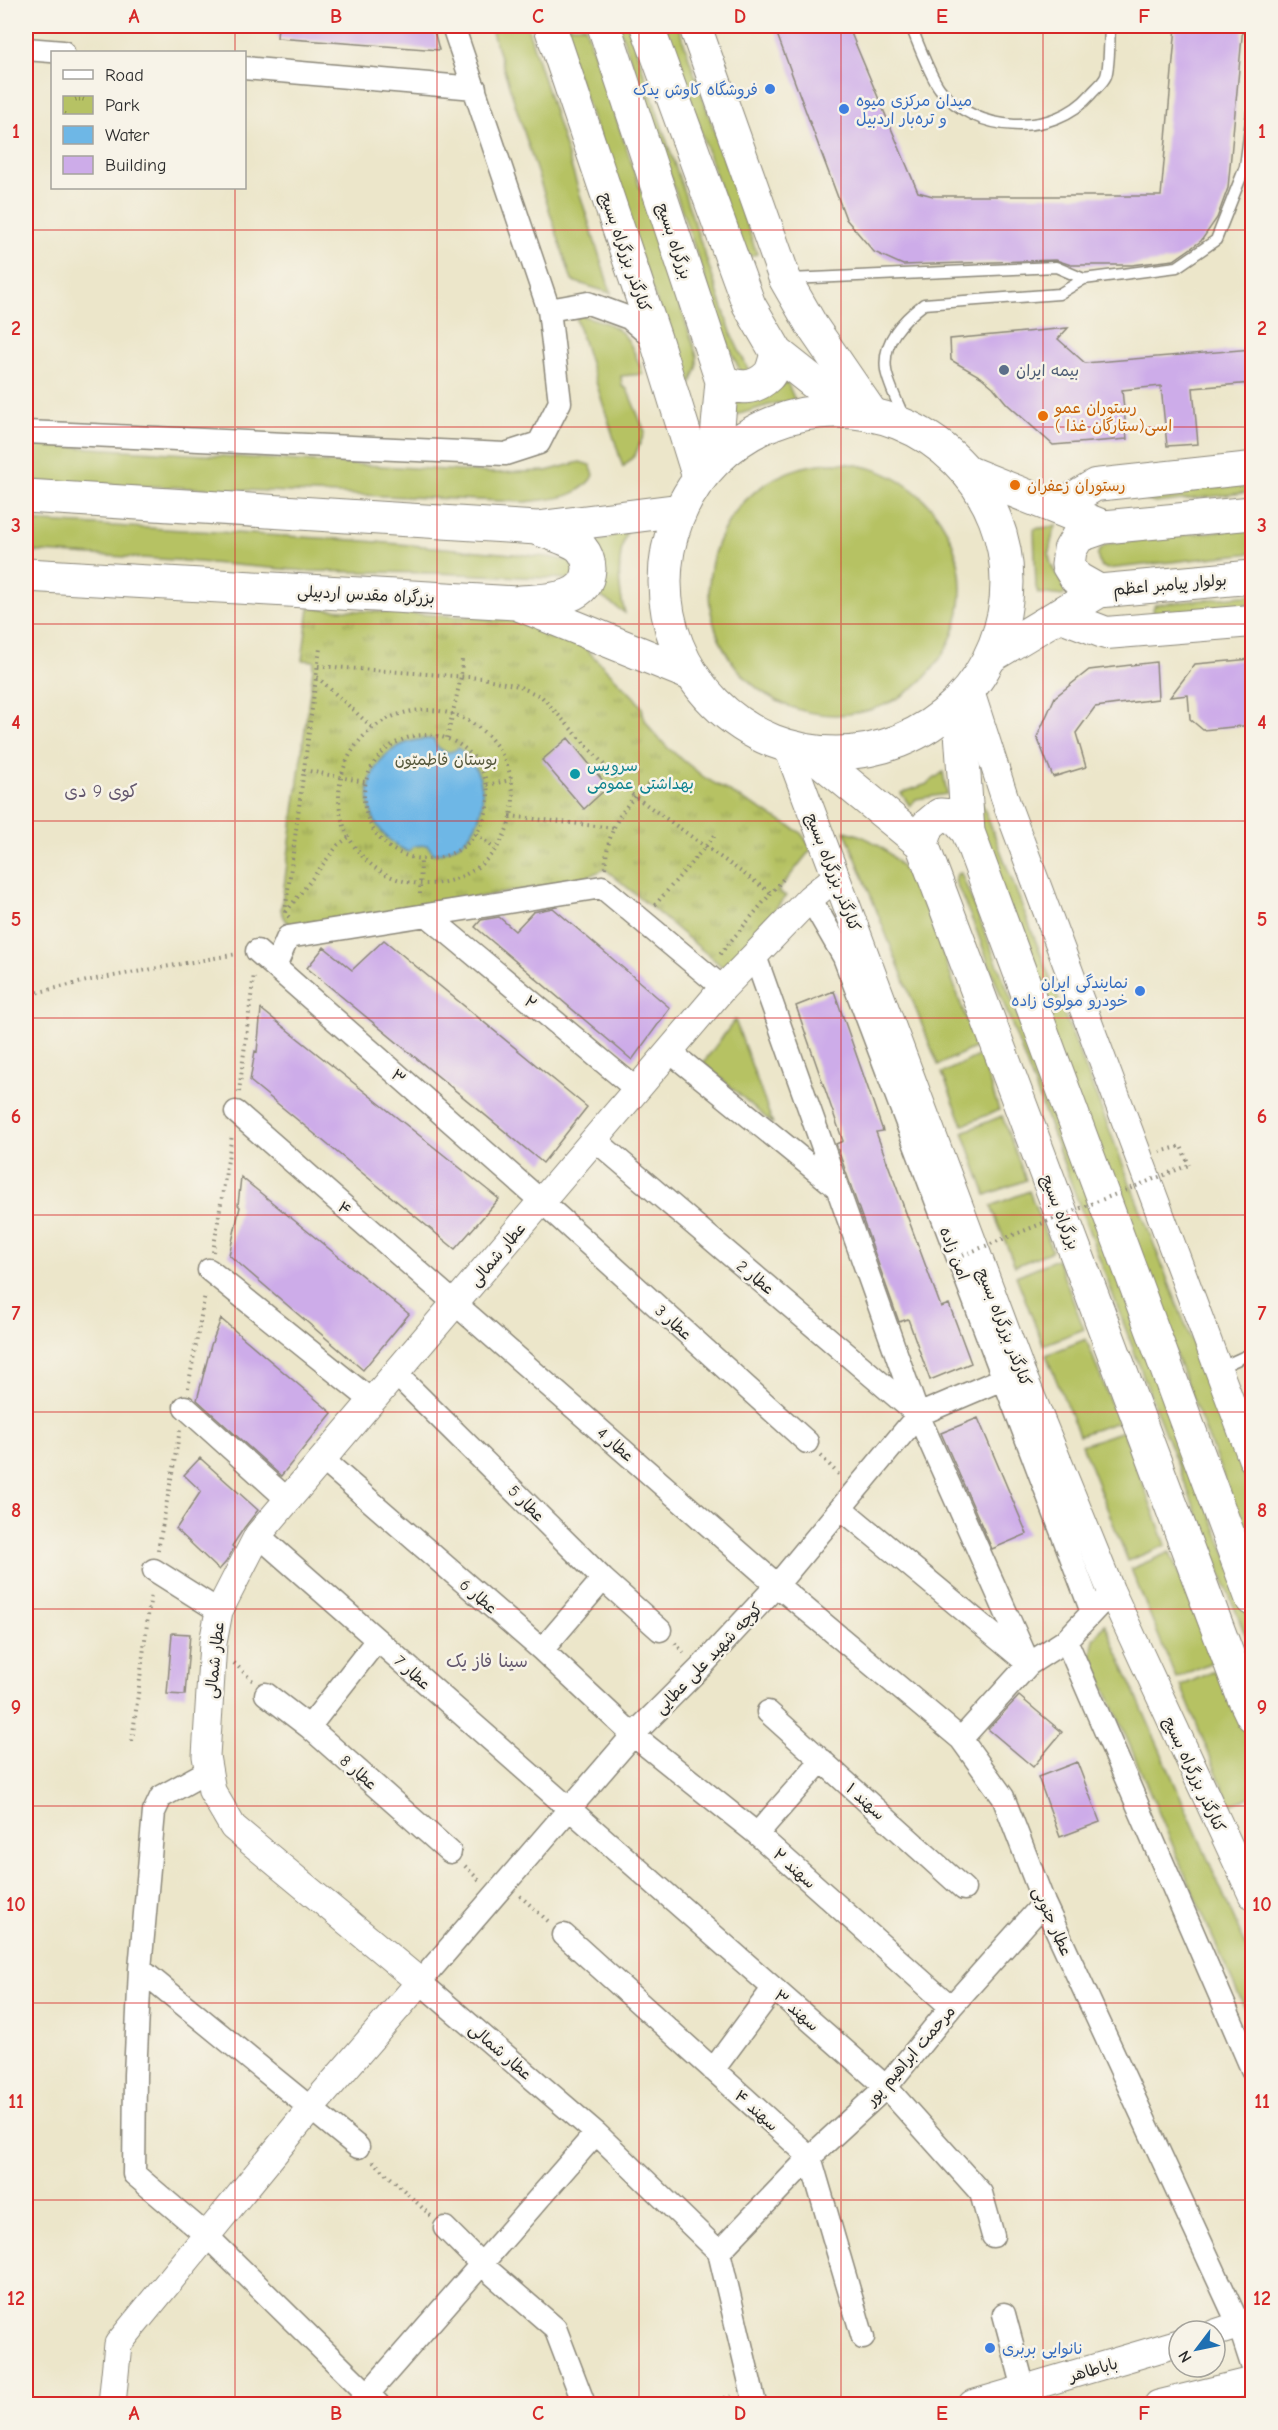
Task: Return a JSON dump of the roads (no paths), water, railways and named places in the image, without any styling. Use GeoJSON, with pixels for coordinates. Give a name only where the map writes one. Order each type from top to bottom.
{"type":"FeatureCollection","features":[{"type":"Feature","properties":{"kind":"main road","name":"کنارگذر بزرگراه بسیج"},"geometry":{"type":"LineString","coordinates":[[550,26],[657,343],[707,470]]}},
{"type":"Feature","properties":{"kind":"main road","name":"بزرگراه بسیج"},"geometry":{"type":"LineString","coordinates":[[604,26],[722,381],[707,470]]}},
{"type":"Feature","properties":{"kind":"main road"},"geometry":{"type":"LineString","coordinates":[[647,26],[749,305],[777,353],[862,413]]}},
{"type":"Feature","properties":{"kind":"main road"},"geometry":{"type":"LineString","coordinates":[[695,26],[785,279],[862,413]]}},
{"type":"Feature","properties":{"kind":"main road"},"geometry":{"type":"LineString","coordinates":[[722,381],[736,387],[751,386],[769,375],[777,353]]}},
{"type":"Feature","properties":{"kind":"main road"},"geometry":{"type":"LineString","coordinates":[[813,412],[862,413],[908,427],[940,446],[966,472],[993,513],[1006,560],[1005,609],[991,656],[964,696],[927,728],[891,745],[851,753],[799,749],[750,730],[718,706],[693,675],[674,636],[666,594],[668,551],[681,510],[707,470],[744,437],[778,421],[813,412]]}},
{"type":"Feature","properties":{"kind":"main road"},"geometry":{"type":"LineString","coordinates":[[1057,508],[1095,485],[1252,468]]}},
{"type":"Feature","properties":{"kind":"main road"},"geometry":{"type":"LineString","coordinates":[[966,472],[1104,527]]}},
{"type":"Feature","properties":{"kind":"main road"},"geometry":{"type":"LineString","coordinates":[[26,496],[537,528],[681,510]]}},
{"type":"Feature","properties":{"kind":"main road"},"geometry":{"type":"LineString","coordinates":[[1099,591],[1076,578],[1068,565],[1070,550],[1078,536],[1104,527],[1252,513]]}},
{"type":"Feature","properties":{"kind":"main road"},"geometry":{"type":"LineString","coordinates":[[516,603],[565,597],[579,591],[588,579],[589,561],[580,547],[537,528]]}},
{"type":"Feature","properties":{"kind":"main road","name":"بزرگراه مقدس اردبیلی"},"geometry":{"type":"LineString","coordinates":[[26,575],[516,603],[693,675]]}},
{"type":"Feature","properties":{"kind":"main road","name":"بولوار پیامبر اعظم"},"geometry":{"type":"LineString","coordinates":[[991,656],[1099,591],[1252,578]]}},
{"type":"Feature","properties":{"kind":"main road"},"geometry":{"type":"LineString","coordinates":[[1059,615],[1107,633],[1252,621]]}},
{"type":"Feature","properties":{"kind":"main road"},"geometry":{"type":"LineString","coordinates":[[964,696],[968,832],[1252,1599]]}},
{"type":"Feature","properties":{"kind":"main road","name":"بزرگراه بسیج"},"geometry":{"type":"LineString","coordinates":[[799,749],[922,844],[1252,1715]]}},
{"type":"Feature","properties":{"kind":"main road"},"geometry":{"type":"LineString","coordinates":[[922,844],[928,825],[940,815],[954,816],[968,832]]}},
{"type":"Feature","properties":{"kind":"street"},"geometry":{"type":"LineString","coordinates":[[26,432],[505,454],[539,443],[560,402],[549,310],[453,26]]}},
{"type":"Feature","properties":{"kind":"street"},"geometry":{"type":"LineString","coordinates":[[26,49],[51,51]]}},
{"type":"Feature","properties":{"kind":"street"},"geometry":{"type":"LineString","coordinates":[[246,68],[475,88]]}},
{"type":"Feature","properties":{"kind":"street"},"geometry":{"type":"LineString","coordinates":[[549,310],[588,303],[629,318],[657,343]]}},
{"type":"Feature","properties":{"kind":"street"},"geometry":{"type":"LineString","coordinates":[[964,696],[1218,1368],[1244,1412],[1252,1459]]}},
{"type":"Feature","properties":{"kind":"street","name":"کنارگذر بزرگراه بسیج"},"geometry":{"type":"LineString","coordinates":[[799,749],[836,877],[1012,1375],[1252,1895]]}},
{"type":"Feature","properties":{"kind":"street"},"geometry":{"type":"LineString","coordinates":[[275,967],[288,937],[427,915],[603,876],[723,988]]}},
{"type":"Feature","properties":{"kind":"street","name":"عطار شمالی"},"geometry":{"type":"LineString","coordinates":[[719,2252],[596,2133],[420,1982],[233,1827],[212,1791],[206,1756],[213,1643],[219,1611],[258,1535],[723,988],[810,898],[836,877]]}},
{"type":"Feature","properties":{"kind":"street","name":"امن زاده"},"geometry":{"type":"LineString","coordinates":[[810,898],[844,957],[1012,1375],[1092,1612]]}},
{"type":"Feature","properties":{"kind":"street","name":"۲"},"geometry":{"type":"LineString","coordinates":[[427,915],[636,1089]]}},
{"type":"Feature","properties":{"kind":"street","name":"۳"},"geometry":{"type":"LineString","coordinates":[[257,951],[541,1201]]}},
{"type":"Feature","properties":{"kind":"street"},"geometry":{"type":"LineString","coordinates":[[755,956],[918,1415],[1029,1664]]}},
{"type":"Feature","properties":{"kind":"street"},"geometry":{"type":"LineString","coordinates":[[669,1051],[836,1187]]}},
{"type":"Feature","properties":{"kind":"street","name":"۴"},"geometry":{"type":"LineString","coordinates":[[236,1112],[454,1304]]}},
{"type":"Feature","properties":{"kind":"street","name":"عطار 2"},"geometry":{"type":"LineString","coordinates":[[594,1139],[918,1415]]}},
{"type":"Feature","properties":{"kind":"street","name":"عطار 3"},"geometry":{"type":"LineString","coordinates":[[541,1201],[807,1442]]}},
{"type":"Feature","properties":{"kind":"street"},"geometry":{"type":"LineString","coordinates":[[209,1270],[372,1401]]}},
{"type":"Feature","properties":{"kind":"street","name":"عطار 4"},"geometry":{"type":"LineString","coordinates":[[454,1304],[777,1585]]}},
{"type":"Feature","properties":{"kind":"street","name":"عطار 5"},"geometry":{"type":"LineString","coordinates":[[395,1373],[603,1578],[660,1630]]}},
{"type":"Feature","properties":{"kind":"street","name":"کوچه شهید علی عطایی"},"geometry":{"type":"LineString","coordinates":[[420,1982],[633,1735],[700,1668],[777,1585],[918,1415],[1012,1375]]}},
{"type":"Feature","properties":{"kind":"street"},"geometry":{"type":"LineString","coordinates":[[185,1407],[288,1500]]}},
{"type":"Feature","properties":{"kind":"street","name":"عطار 6"},"geometry":{"type":"LineString","coordinates":[[322,1460],[542,1650],[633,1735]]}},
{"type":"Feature","properties":{"kind":"street"},"geometry":{"type":"LineString","coordinates":[[849,1500],[1029,1664]]}},
{"type":"Feature","properties":{"kind":"street","name":"عطار 7"},"geometry":{"type":"LineString","coordinates":[[258,1535],[568,1810]]}},
{"type":"Feature","properties":{"kind":"street"},"geometry":{"type":"LineString","coordinates":[[154,1570],[219,1611]]}},
{"type":"Feature","properties":{"kind":"street"},"geometry":{"type":"LineString","coordinates":[[542,1650],[603,1578]]}},
{"type":"Feature","properties":{"kind":"street","name":"عطار جنوبی"},"geometry":{"type":"LineString","coordinates":[[777,1585],[961,1739],[1003,1797],[1044,1903],[1252,2365]]}},
{"type":"Feature","properties":{"kind":"street"},"geometry":{"type":"LineString","coordinates":[[961,1739],[1029,1664],[1066,1640],[1111,1591]]}},
{"type":"Feature","properties":{"kind":"street"},"geometry":{"type":"LineString","coordinates":[[309,1727],[377,1640]]}},
{"type":"Feature","properties":{"kind":"street"},"geometry":{"type":"LineString","coordinates":[[1066,1640],[1252,2069]]}},
{"type":"Feature","properties":{"kind":"street","name":"عطار 8"},"geometry":{"type":"LineString","coordinates":[[266,1694],[309,1727],[450,1852]]}},
{"type":"Feature","properties":{"kind":"street","name":"سهند ۱"},"geometry":{"type":"LineString","coordinates":[[768,1712],[964,1889]]}},
{"type":"Feature","properties":{"kind":"street","name":"سهند ۲"},"geometry":{"type":"LineString","coordinates":[[633,1735],[757,1834],[951,2007]]}},
{"type":"Feature","properties":{"kind":"street"},"geometry":{"type":"LineString","coordinates":[[757,1834],[822,1760]]}},
{"type":"Feature","properties":{"kind":"street"},"geometry":{"type":"LineString","coordinates":[[208,1771],[160,1797],[154,1812],[140,1969],[135,2075],[135,2174],[206,2235],[369,2401],[481,2264],[596,2133]]}},
{"type":"Feature","properties":{"kind":"street","name":"سهند ۳"},"geometry":{"type":"LineString","coordinates":[[568,1810],[886,2087],[981,2193],[993,2236]]}},
{"type":"Feature","properties":{"kind":"street","name":"مرحمت ابراهیم پور"},"geometry":{"type":"LineString","coordinates":[[719,2252],[810,2157],[886,2087],[951,2007],[1044,1903]]}},
{"type":"Feature","properties":{"kind":"street","name":"سهند ۴"},"geometry":{"type":"LineString","coordinates":[[564,1935],[810,2157]]}},
{"type":"Feature","properties":{"kind":"street"},"geometry":{"type":"LineString","coordinates":[[140,1969],[357,2147]]}},
{"type":"Feature","properties":{"kind":"street"},"geometry":{"type":"LineString","coordinates":[[112,2404],[118,2344],[311,2108],[420,1982]]}},
{"type":"Feature","properties":{"kind":"street"},"geometry":{"type":"LineString","coordinates":[[713,2070],[773,1989]]}},
{"type":"Feature","properties":{"kind":"street"},"geometry":{"type":"LineString","coordinates":[[810,2157],[863,2338]]}},
{"type":"Feature","properties":{"kind":"street"},"geometry":{"type":"LineString","coordinates":[[445,2229],[481,2264],[555,2328],[584,2404]]}},
{"type":"Feature","properties":{"kind":"street"},"geometry":{"type":"LineString","coordinates":[[719,2252],[752,2397]]}},
{"type":"Feature","properties":{"kind":"street"},"geometry":{"type":"LineString","coordinates":[[1004,2314],[1024,2389]]}},
{"type":"Feature","properties":{"kind":"street","name":"باباطاهر"},"geometry":{"type":"LineString","coordinates":[[972,2404],[1167,2347]]}},
{"type":"Feature","properties":{"kind":"street"},"geometry":{"type":"LineString","coordinates":[[1158,2404],[1252,2381]]}},
{"type":"Feature","properties":{"kind":"lane"},"geometry":{"type":"LineString","coordinates":[[911,26],[939,88],[963,110],[993,123],[1025,125],[1057,118],[1084,102],[1106,77],[1110,26]]}},
{"type":"Feature","properties":{"kind":"lane"},"geometry":{"type":"LineString","coordinates":[[908,427],[886,369],[889,343],[909,315],[924,304],[1059,294],[1084,279],[1177,267],[1216,240],[1245,167],[1252,112]]}},
{"type":"Feature","properties":{"kind":"lane"},"geometry":{"type":"LineString","coordinates":[[785,279],[1056,267],[1084,279]]}},
{"type":"Feature","properties":{"kind":"lane"},"geometry":{"type":"LineString","coordinates":[[1218,1368],[1252,1353]]}},
{"type":"Feature","properties":{"kind":"water"},"geometry":{"type":"Polygon","coordinates":[[[424,739],[434,739],[443,751],[450,752],[458,748],[471,761],[479,776],[482,793],[481,809],[476,825],[466,838],[452,848],[434,854],[427,845],[414,846],[408,852],[389,840],[376,824],[370,806],[369,788],[374,771],[385,756],[402,745],[424,739]]]}},
{"type":"Feature","properties":{"kind":"place","name":"فروشگاه کاوش یدک"},"geometry":{"type":"Point","coordinates":[770,89]}},
{"type":"Feature","properties":{"kind":"place","name":"میدان مرکزی میوه و تره‌بار اردبیل"},"geometry":{"type":"Point","coordinates":[844,109]}},
{"type":"Feature","properties":{"kind":"place","name":"بیمه ایران"},"geometry":{"type":"Point","coordinates":[1004,370]}},
{"type":"Feature","properties":{"kind":"place","name":"رستوران عمو اسی(ستارگان غذا )"},"geometry":{"type":"Point","coordinates":[1043,416]}},
{"type":"Feature","properties":{"kind":"place","name":"رستوران زعفران"},"geometry":{"type":"Point","coordinates":[1015,485]}},
{"type":"Feature","properties":{"kind":"place","name":"سرویس بهداشتی عمومی"},"geometry":{"type":"Point","coordinates":[575,774]}},
{"type":"Feature","properties":{"kind":"place","name":"نمایندگی ایران خودرو مولوی زاده"},"geometry":{"type":"Point","coordinates":[1140,991]}},
{"type":"Feature","properties":{"kind":"place","name":"نانوایی بربری"},"geometry":{"type":"Point","coordinates":[990,2348]}},
{"type":"Feature","properties":{"kind":"district","name":"کوی 9 دی"},"geometry":{"type":"Point","coordinates":[101,791]}},
{"type":"Feature","properties":{"kind":"district","name":"سینا فاز یک"},"geometry":{"type":"Point","coordinates":[487,1661]}},
{"type":"Feature","properties":{"kind":"park label","name":"بوستان فاطمیّون"},"geometry":{"type":"Point","coordinates":[446,759]}}]}
